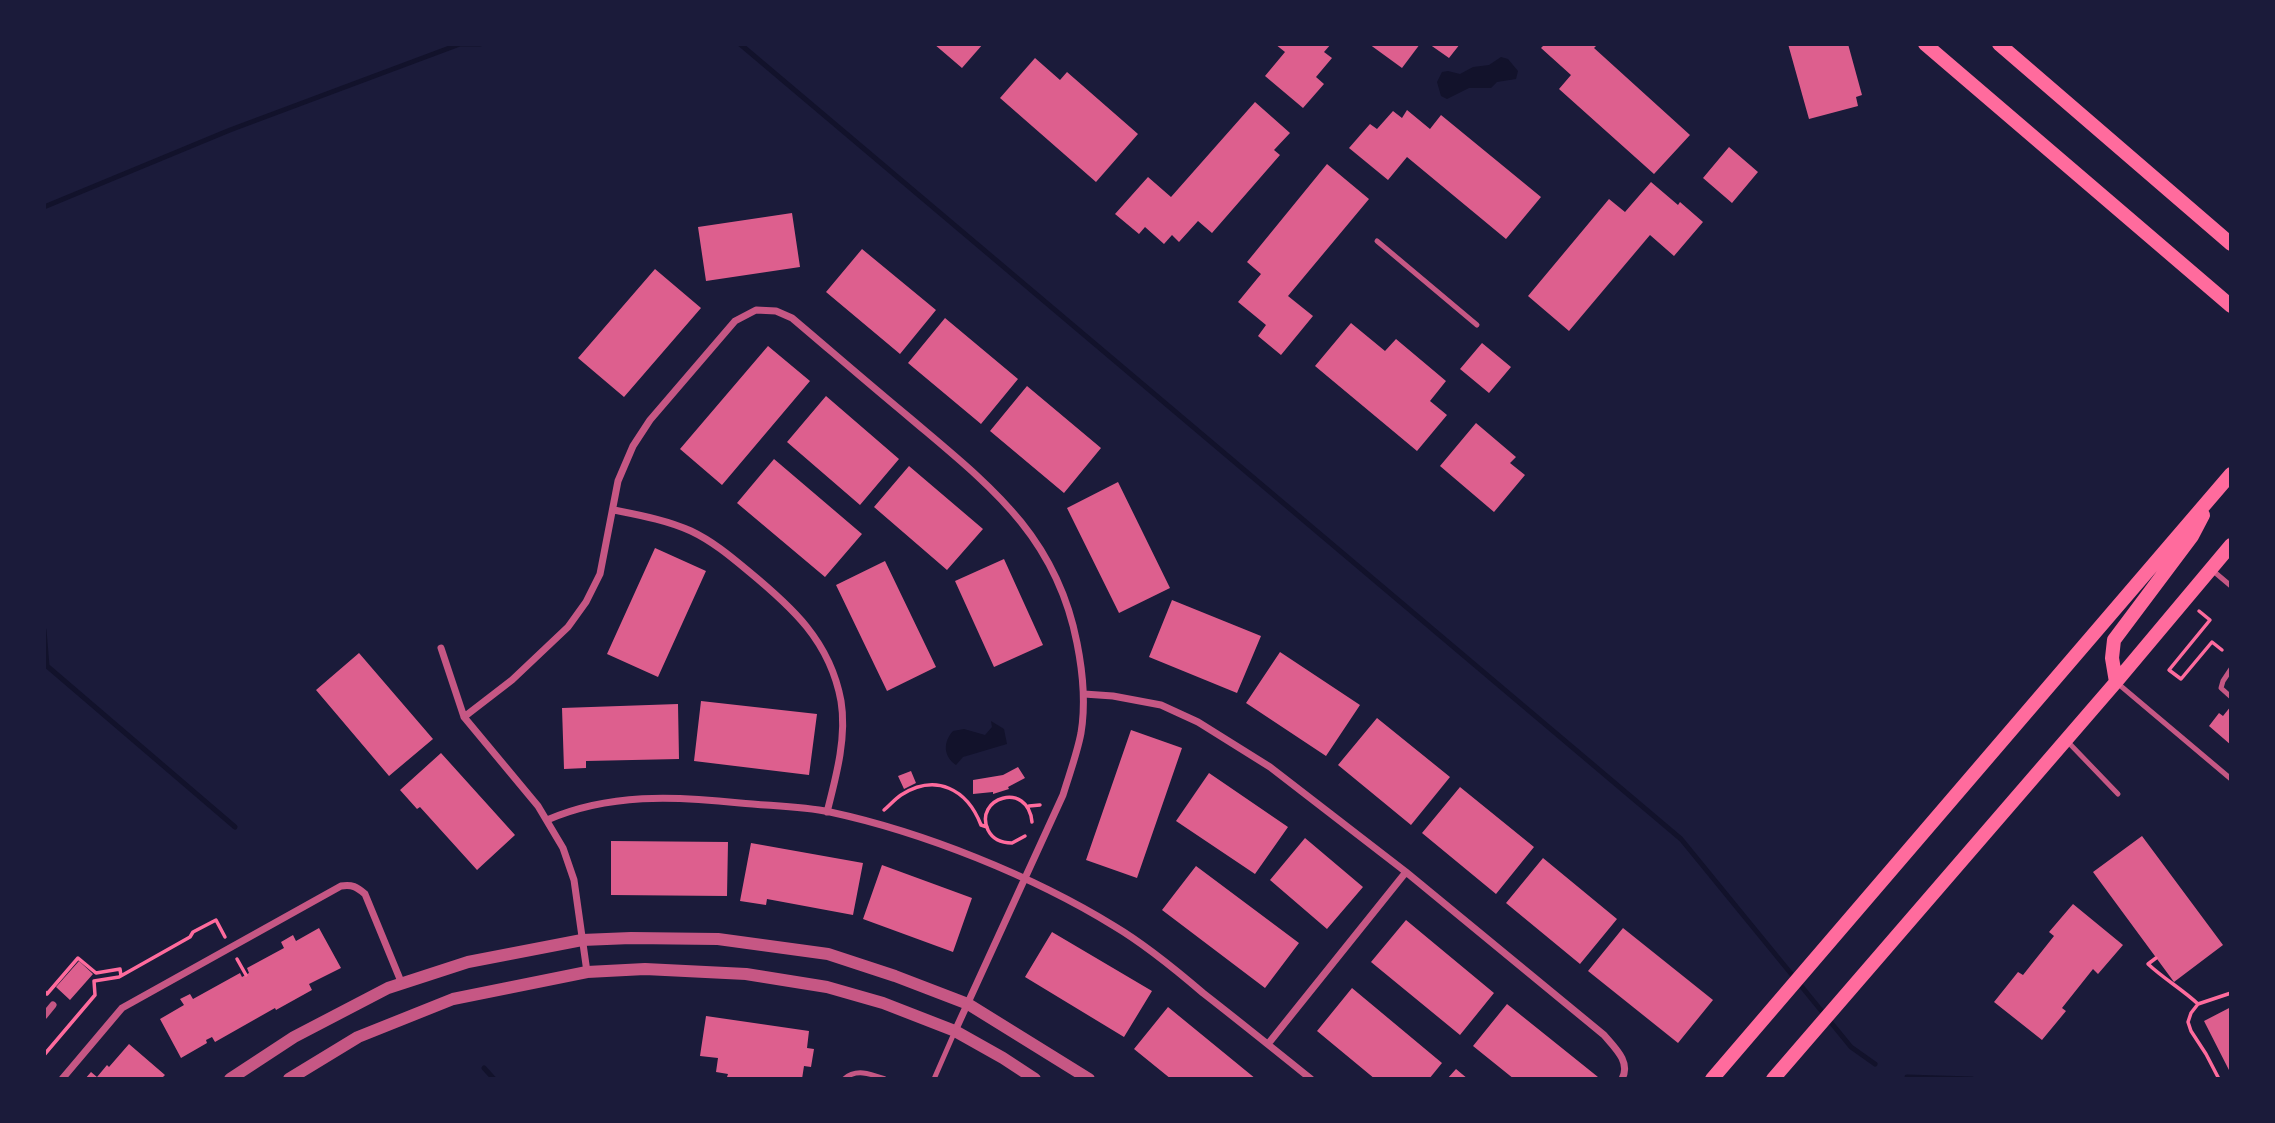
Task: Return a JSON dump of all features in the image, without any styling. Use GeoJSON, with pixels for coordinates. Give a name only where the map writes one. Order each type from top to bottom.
{"type":"FeatureCollection","features":[{"type":"Feature","properties":{"kind":"main road"},"geometry":{"type":"LineString","coordinates":[[1925,44],[2231,306]]}},
{"type":"Feature","properties":{"kind":"main road"},"geometry":{"type":"LineString","coordinates":[[1999,44],[2231,244]]}},
{"type":"Feature","properties":{"kind":"main road"},"geometry":{"type":"LineString","coordinates":[[1712,1079],[2231,474]]}},
{"type":"Feature","properties":{"kind":"main road"},"geometry":{"type":"LineString","coordinates":[[2116,682],[2112,658],[2114,640],[2192,536],[2215,492]]}},
{"type":"Feature","properties":{"kind":"main road"},"geometry":{"type":"LineString","coordinates":[[1773,1079],[2231,545]]}},
{"type":"Feature","properties":{"kind":"street"},"geometry":{"type":"LineString","coordinates":[[464,717],[512,680],[568,627],[586,602],[600,574],[618,481],[633,446],[650,420],[734,321],[756,310],[776,311],[792,318],[1007,503],[1040,545],[1067,600],[1081,664],[1084,694],[1081,733],[1063,795],[956,1031]]}},
{"type":"Feature","properties":{"kind":"street"},"geometry":{"type":"LineString","coordinates":[[614,510],[689,530],[713,542],[799,615],[816,638],[829,663],[841,704],[842,733],[827,812]]}},
{"type":"Feature","properties":{"kind":"street"},"geometry":{"type":"LineString","coordinates":[[441,648],[464,717],[523,787],[563,848],[574,880],[587,972]]}},
{"type":"Feature","properties":{"kind":"street"},"geometry":{"type":"LineString","coordinates":[[1084,694],[1161,705],[1198,722],[1270,767],[1406,872],[1604,1035],[1622,1055],[1625,1073],[1622,1079]]}},
{"type":"Feature","properties":{"kind":"street"},"geometry":{"type":"LineString","coordinates":[[547,820],[568,811],[620,800],[661,797],[827,812],[901,830],[1023,880],[1115,926],[1168,964],[1311,1079]]}},
{"type":"Feature","properties":{"kind":"street"},"geometry":{"type":"LineString","coordinates":[[1268,1044],[1406,872]]}},
{"type":"Feature","properties":{"kind":"street"},"geometry":{"type":"LineString","coordinates":[[62,1079],[122,1007],[341,886],[350,885],[365,894],[402,984]]}},
{"type":"Feature","properties":{"kind":"street"},"geometry":{"type":"LineString","coordinates":[[230,1079],[305,1031],[388,988],[468,962],[582,940],[631,938],[718,939],[828,954],[968,1004],[1089,1079]]}},
{"type":"Feature","properties":{"kind":"street"},"geometry":{"type":"LineString","coordinates":[[289,1079],[358,1037],[453,999],[587,972],[645,969],[746,974],[827,987],[883,1003],[956,1031],[1035,1079]]}},
{"type":"Feature","properties":{"kind":"street"},"geometry":{"type":"LineString","coordinates":[[44,1016],[53,1005]]}},
{"type":"Feature","properties":{"kind":"lane"},"geometry":{"type":"LineString","coordinates":[[1377,241],[1478,325]]}},
{"type":"Feature","properties":{"kind":"lane"},"geometry":{"type":"LineString","coordinates":[[2210,568],[2231,586]]}},
{"type":"Feature","properties":{"kind":"lane"},"geometry":{"type":"LineString","coordinates":[[2231,669],[2221,688],[2231,697]]}},
{"type":"Feature","properties":{"kind":"lane"},"geometry":{"type":"LineString","coordinates":[[2116,682],[2231,779]]}},
{"type":"Feature","properties":{"kind":"lane"},"geometry":{"type":"LineString","coordinates":[[2066,740],[2118,794]]}},
{"type":"Feature","properties":{"kind":"lane"},"geometry":{"type":"LineString","coordinates":[[934,1079],[956,1031]]}},
{"type":"Feature","properties":{"kind":"lane"},"geometry":{"type":"LineString","coordinates":[[844,1079],[849,1074],[867,1072],[885,1079]]}},
{"type":"Feature","properties":{"kind":"path"},"geometry":{"type":"LineString","coordinates":[[2199,611],[2210,620],[2169,670],[2180,680],[2212,642],[2222,650]]}},
{"type":"Feature","properties":{"kind":"path"},"geometry":{"type":"LineString","coordinates":[[884,810],[901,796],[916,789],[945,786],[963,795],[981,825],[987,827]]}},
{"type":"Feature","properties":{"kind":"path"},"geometry":{"type":"LineString","coordinates":[[976,813],[989,808],[996,801],[1017,798],[1027,806],[1032,822]]}},
{"type":"Feature","properties":{"kind":"path"},"geometry":{"type":"LineString","coordinates":[[1027,806],[1040,805]]}},
{"type":"Feature","properties":{"kind":"path"},"geometry":{"type":"LineString","coordinates":[[989,808],[985,820],[1000,848]]}},
{"type":"Feature","properties":{"kind":"path"},"geometry":{"type":"LineString","coordinates":[[996,840],[1012,843],[1025,836]]}},
{"type":"Feature","properties":{"kind":"path"},"geometry":{"type":"LineString","coordinates":[[44,1055],[95,995],[94,981],[121,976],[216,920],[225,937]]}},
{"type":"Feature","properties":{"kind":"path"},"geometry":{"type":"LineString","coordinates":[[44,991],[47,994],[78,958],[96,973],[120,969],[121,976]]}},
{"type":"Feature","properties":{"kind":"path"},"geometry":{"type":"LineString","coordinates":[[2156,958],[2148,964],[2198,1004]]}},
{"type":"Feature","properties":{"kind":"path"},"geometry":{"type":"LineString","coordinates":[[237,959],[246,975]]}},
{"type":"Feature","properties":{"kind":"path"},"geometry":{"type":"LineString","coordinates":[[2219,1079],[2188,1022],[2190,1013],[2198,1004],[2231,993]]}},
{"type":"Feature","properties":{"kind":"shaded area"},"geometry":{"type":"Polygon","coordinates":[[[1501,57],[1508,59],[1518,71],[1516,79],[1497,82],[1491,88],[1469,88],[1447,99],[1441,96],[1437,82],[1442,72],[1460,74],[1473,67],[1489,65],[1501,57]]]}},
{"type":"Feature","properties":{"kind":"shaded area"},"geometry":{"type":"Polygon","coordinates":[[[991,721],[1004,729],[1007,744],[963,757],[956,765],[946,749],[947,740],[953,731],[964,729],[985,735],[992,727],[991,721]]]}},
{"type":"Feature","properties":{"kind":"building"},"geometry":{"type":"Polygon","coordinates":[[[934,44],[983,44],[962,68],[934,44]]]}},
{"type":"Feature","properties":{"kind":"building"},"geometry":{"type":"Polygon","coordinates":[[[1275,44],[1331,44],[1324,52],[1332,58],[1316,77],[1324,84],[1303,108],[1265,76],[1285,52],[1275,44]]]}},
{"type":"Feature","properties":{"kind":"building"},"geometry":{"type":"Polygon","coordinates":[[[1369,44],[1420,44],[1402,68],[1369,44]]]}},
{"type":"Feature","properties":{"kind":"building"},"geometry":{"type":"Polygon","coordinates":[[[1429,44],[1460,44],[1449,58],[1429,44]]]}},
{"type":"Feature","properties":{"kind":"building"},"geometry":{"type":"Polygon","coordinates":[[[1545,44],[1598,44],[1594,48],[1690,135],[1654,174],[1559,89],[1571,75],[1541,48],[1545,44]]]}},
{"type":"Feature","properties":{"kind":"building"},"geometry":{"type":"Polygon","coordinates":[[[1788,44],[1848,44],[1862,95],[1856,97],[1858,106],[1809,119],[1788,44]]]}},
{"type":"Feature","properties":{"kind":"building"},"geometry":{"type":"Polygon","coordinates":[[[1035,58],[1060,80],[1067,72],[1138,134],[1096,182],[1000,98],[1035,58]]]}},
{"type":"Feature","properties":{"kind":"building"},"geometry":{"type":"Polygon","coordinates":[[[1255,102],[1290,133],[1274,150],[1280,155],[1212,233],[1198,221],[1179,242],[1172,235],[1164,244],[1145,227],[1139,234],[1115,214],[1148,177],[1171,197],[1255,102]]]}},
{"type":"Feature","properties":{"kind":"building"},"geometry":{"type":"Polygon","coordinates":[[[1407,110],[1430,129],[1441,115],[1541,197],[1506,239],[1407,157],[1388,180],[1349,148],[1370,124],[1377,129],[1393,111],[1402,118],[1407,110]]]}},
{"type":"Feature","properties":{"kind":"building"},"geometry":{"type":"Polygon","coordinates":[[[1729,147],[1758,172],[1732,203],[1703,178],[1729,147]]]}},
{"type":"Feature","properties":{"kind":"building"},"geometry":{"type":"Polygon","coordinates":[[[1327,164],[1369,199],[1288,296],[1313,316],[1281,355],[1258,336],[1266,325],[1238,302],[1261,274],[1247,262],[1327,164]]]}},
{"type":"Feature","properties":{"kind":"building"},"geometry":{"type":"Polygon","coordinates":[[[1651,182],[1703,222],[1674,256],[1650,235],[1569,331],[1528,296],[1609,199],[1625,212],[1651,182]]]}},
{"type":"Feature","properties":{"kind":"building"},"geometry":{"type":"Polygon","coordinates":[[[792,213],[800,267],[706,281],[698,227],[792,213]]]}},
{"type":"Feature","properties":{"kind":"building"},"geometry":{"type":"Polygon","coordinates":[[[862,249],[936,310],[900,354],[826,292],[862,249]]]}},
{"type":"Feature","properties":{"kind":"building"},"geometry":{"type":"Polygon","coordinates":[[[655,269],[701,308],[624,397],[578,358],[655,269]]]}},
{"type":"Feature","properties":{"kind":"building"},"geometry":{"type":"Polygon","coordinates":[[[945,318],[1018,379],[981,424],[908,363],[945,318]]]}},
{"type":"Feature","properties":{"kind":"building"},"geometry":{"type":"Polygon","coordinates":[[[1351,323],[1385,351],[1396,339],[1446,381],[1430,401],[1447,415],[1417,451],[1315,366],[1351,323]]]}},
{"type":"Feature","properties":{"kind":"building"},"geometry":{"type":"Polygon","coordinates":[[[1482,343],[1511,367],[1489,393],[1460,369],[1482,343]]]}},
{"type":"Feature","properties":{"kind":"building"},"geometry":{"type":"Polygon","coordinates":[[[768,346],[810,381],[722,485],[680,449],[768,346]]]}},
{"type":"Feature","properties":{"kind":"building"},"geometry":{"type":"Polygon","coordinates":[[[1027,386],[1101,448],[1064,493],[990,431],[1027,386]]]}},
{"type":"Feature","properties":{"kind":"building"},"geometry":{"type":"Polygon","coordinates":[[[826,396],[899,459],[860,505],[787,442],[826,396]]]}},
{"type":"Feature","properties":{"kind":"building"},"geometry":{"type":"Polygon","coordinates":[[[1476,423],[1516,457],[1510,463],[1525,475],[1494,512],[1440,466],[1476,423]]]}},
{"type":"Feature","properties":{"kind":"building"},"geometry":{"type":"Polygon","coordinates":[[[774,459],[862,534],[825,577],[737,503],[774,459]]]}},
{"type":"Feature","properties":{"kind":"building"},"geometry":{"type":"Polygon","coordinates":[[[909,466],[983,529],[947,570],[874,507],[909,466]]]}},
{"type":"Feature","properties":{"kind":"building"},"geometry":{"type":"Polygon","coordinates":[[[1118,482],[1170,588],[1119,613],[1067,508],[1118,482]]]}},
{"type":"Feature","properties":{"kind":"building"},"geometry":{"type":"Polygon","coordinates":[[[655,548],[706,571],[658,677],[607,654],[655,548]]]}},
{"type":"Feature","properties":{"kind":"building"},"geometry":{"type":"Polygon","coordinates":[[[1004,559],[1043,645],[994,667],[955,581],[1004,559]]]}},
{"type":"Feature","properties":{"kind":"building"},"geometry":{"type":"Polygon","coordinates":[[[885,561],[936,667],[887,691],[836,585],[885,561]]]}},
{"type":"Feature","properties":{"kind":"building"},"geometry":{"type":"Polygon","coordinates":[[[1172,600],[1261,636],[1237,693],[1149,657],[1172,600]]]}},
{"type":"Feature","properties":{"kind":"building"},"geometry":{"type":"Polygon","coordinates":[[[1280,652],[1360,705],[1326,756],[1246,703],[1280,652]]]}},
{"type":"Feature","properties":{"kind":"building"},"geometry":{"type":"Polygon","coordinates":[[[359,653],[433,739],[389,776],[316,690],[359,653]]]}},
{"type":"Feature","properties":{"kind":"building"},"geometry":{"type":"Polygon","coordinates":[[[701,701],[817,714],[809,775],[694,761],[701,701]]]}},
{"type":"Feature","properties":{"kind":"building"},"geometry":{"type":"Polygon","coordinates":[[[678,704],[679,759],[586,761],[586,768],[564,769],[562,708],[678,704]]]}},
{"type":"Feature","properties":{"kind":"building"},"geometry":{"type":"Polygon","coordinates":[[[2231,706],[2231,745],[2209,726],[2219,713],[2223,716],[2231,706]]]}},
{"type":"Feature","properties":{"kind":"building"},"geometry":{"type":"Polygon","coordinates":[[[1377,718],[1450,777],[1411,825],[1338,765],[1377,718]]]}},
{"type":"Feature","properties":{"kind":"building"},"geometry":{"type":"Polygon","coordinates":[[[1131,730],[1182,748],[1137,878],[1086,860],[1131,730]]]}},
{"type":"Feature","properties":{"kind":"building"},"geometry":{"type":"Polygon","coordinates":[[[441,753],[515,835],[477,870],[420,807],[417,809],[400,790],[441,753]]]}},
{"type":"Feature","properties":{"kind":"building"},"geometry":{"type":"Polygon","coordinates":[[[1018,767],[1025,778],[1008,787],[1009,789],[993,794],[973,794],[973,780],[1003,775],[1018,767]]]}},
{"type":"Feature","properties":{"kind":"building"},"geometry":{"type":"Polygon","coordinates":[[[911,771],[916,783],[904,789],[898,776],[911,771]]]}},
{"type":"Feature","properties":{"kind":"building"},"geometry":{"type":"Polygon","coordinates":[[[1209,773],[1288,827],[1255,874],[1176,821],[1209,773]]]}},
{"type":"Feature","properties":{"kind":"building"},"geometry":{"type":"Polygon","coordinates":[[[1460,787],[1534,847],[1496,894],[1422,833],[1460,787]]]}},
{"type":"Feature","properties":{"kind":"building"},"geometry":{"type":"Polygon","coordinates":[[[2142,836],[2223,945],[2174,982],[2093,872],[2142,836]]]}},
{"type":"Feature","properties":{"kind":"building"},"geometry":{"type":"Polygon","coordinates":[[[1305,838],[1363,887],[1327,929],[1270,880],[1305,838]]]}},
{"type":"Feature","properties":{"kind":"building"},"geometry":{"type":"Polygon","coordinates":[[[611,841],[728,842],[727,896],[611,895],[611,841]]]}},
{"type":"Feature","properties":{"kind":"building"},"geometry":{"type":"Polygon","coordinates":[[[751,843],[863,863],[853,915],[767,899],[766,905],[740,901],[751,843]]]}},
{"type":"Feature","properties":{"kind":"building"},"geometry":{"type":"Polygon","coordinates":[[[1543,858],[1617,919],[1580,964],[1506,903],[1543,858]]]}},
{"type":"Feature","properties":{"kind":"building"},"geometry":{"type":"Polygon","coordinates":[[[882,865],[972,898],[953,952],[863,919],[882,865]]]}},
{"type":"Feature","properties":{"kind":"building"},"geometry":{"type":"Polygon","coordinates":[[[1196,866],[1299,943],[1265,988],[1162,910],[1196,866]]]}},
{"type":"Feature","properties":{"kind":"building"},"geometry":{"type":"Polygon","coordinates":[[[2073,904],[2123,945],[2098,974],[2093,969],[2062,1008],[2066,1011],[2042,1040],[1994,1002],[2018,972],[2023,975],[2054,936],[2049,932],[2073,904]]]}},
{"type":"Feature","properties":{"kind":"building"},"geometry":{"type":"Polygon","coordinates":[[[1406,920],[1494,993],[1460,1035],[1371,962],[1406,920]]]}},
{"type":"Feature","properties":{"kind":"building"},"geometry":{"type":"Polygon","coordinates":[[[319,928],[341,968],[309,984],[312,990],[215,1042],[212,1037],[206,1040],[207,1043],[181,1058],[160,1019],[184,1005],[180,999],[190,994],[193,999],[240,973],[242,977],[249,973],[247,968],[284,948],[281,942],[293,935],[296,941],[319,928]]]}},
{"type":"Feature","properties":{"kind":"building"},"geometry":{"type":"Polygon","coordinates":[[[1623,928],[1713,1000],[1678,1043],[1588,971],[1623,928]]]}},
{"type":"Feature","properties":{"kind":"building"},"geometry":{"type":"Polygon","coordinates":[[[1052,932],[1152,991],[1124,1037],[1025,977],[1052,932]]]}},
{"type":"Feature","properties":{"kind":"building"},"geometry":{"type":"Polygon","coordinates":[[[79,961],[93,974],[70,1000],[56,987],[79,961]]]}},
{"type":"Feature","properties":{"kind":"building"},"geometry":{"type":"Polygon","coordinates":[[[1352,988],[1442,1063],[1429,1079],[1375,1079],[1317,1031],[1352,988]]]}},
{"type":"Feature","properties":{"kind":"building"},"geometry":{"type":"Polygon","coordinates":[[[1507,1004],[1598,1077],[1514,1079],[1473,1046],[1507,1004]]]}},
{"type":"Feature","properties":{"kind":"building"},"geometry":{"type":"Polygon","coordinates":[[[1168,1007],[1256,1079],[1171,1079],[1134,1049],[1168,1007]]]}},
{"type":"Feature","properties":{"kind":"building"},"geometry":{"type":"Polygon","coordinates":[[[2231,1007],[2231,1074],[2204,1021],[2231,1007]]]}},
{"type":"Feature","properties":{"kind":"building"},"geometry":{"type":"Polygon","coordinates":[[[706,1016],[809,1031],[807,1048],[814,1049],[811,1067],[804,1066],[802,1079],[738,1079],[716,1072],[718,1058],[700,1056],[706,1016]]]}},
{"type":"Feature","properties":{"kind":"building"},"geometry":{"type":"Polygon","coordinates":[[[129,1044],[165,1075],[161,1079],[85,1079],[91,1072],[97,1077],[129,1044]]]}},
{"type":"Feature","properties":{"kind":"building"},"geometry":{"type":"Polygon","coordinates":[[[1456,1069],[1468,1079],[1447,1079],[1456,1069]]]}},
{"type":"Feature","properties":{"kind":"waterway"},"geometry":{"type":"LineString","coordinates":[[44,207],[230,130],[460,44],[480,44]]}},
{"type":"Feature","properties":{"kind":"waterway"},"geometry":{"type":"LineString","coordinates":[[740,44],[1681,839],[1851,1047],[1875,1064]]}},
{"type":"Feature","properties":{"kind":"waterway"},"geometry":{"type":"LineString","coordinates":[[44,630],[47,666],[235,827]]}},
{"type":"Feature","properties":{"kind":"waterway"},"geometry":{"type":"LineString","coordinates":[[484,1068],[494,1079]]}},
{"type":"Feature","properties":{"kind":"waterway"},"geometry":{"type":"LineString","coordinates":[[1907,1077],[1972,1079]]}}]}
